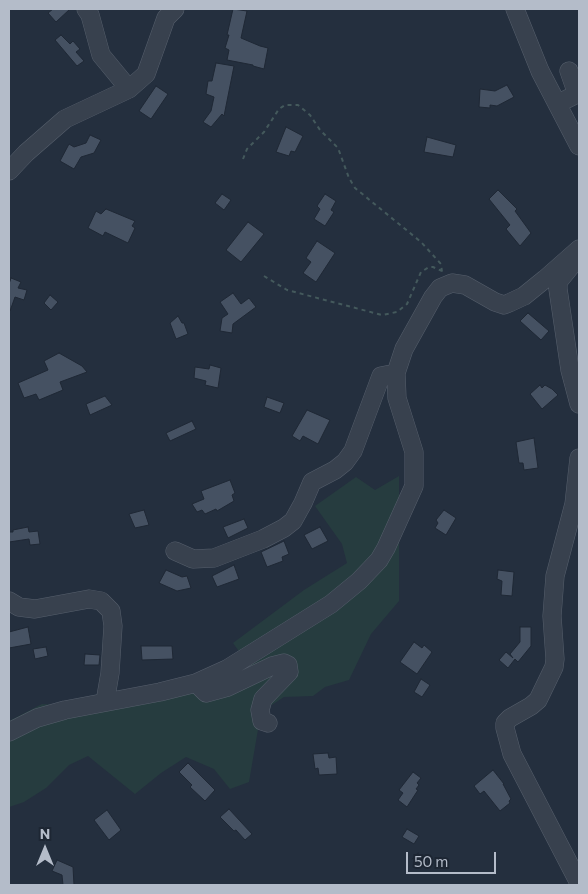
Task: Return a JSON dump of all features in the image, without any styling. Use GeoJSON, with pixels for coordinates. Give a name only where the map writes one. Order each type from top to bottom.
{"type":"FeatureCollection","features":[{"type":"Feature","properties":{"kind":"street"},"geometry":{"type":"LineString","coordinates":[[86,9],[90,15],[101,55],[129,89]]}},
{"type":"Feature","properties":{"kind":"street"},"geometry":{"type":"LineString","coordinates":[[9,171],[26,153],[65,119],[129,89],[146,74],[166,18],[175,9]]}},
{"type":"Feature","properties":{"kind":"street"},"geometry":{"type":"LineString","coordinates":[[515,9],[540,71],[579,146]]}},
{"type":"Feature","properties":{"kind":"street"},"geometry":{"type":"LineString","coordinates":[[557,104],[577,94],[569,71]]}},
{"type":"Feature","properties":{"kind":"street"},"geometry":{"type":"LineString","coordinates":[[9,732],[37,718],[65,710],[160,692],[196,683],[227,669],[331,604],[370,570],[386,548],[414,486],[416,476],[414,452],[397,398],[396,373],[404,349],[433,297],[447,277],[504,305],[524,296],[579,249]]}},
{"type":"Feature","properties":{"kind":"street"},"geometry":{"type":"LineString","coordinates":[[579,256],[558,282],[570,370],[579,404]]}},
{"type":"Feature","properties":{"kind":"street"},"geometry":{"type":"LineString","coordinates":[[175,551],[193,559],[214,558],[263,539],[293,521],[312,482],[346,462],[353,451],[381,376],[396,373]]}},
{"type":"Feature","properties":{"kind":"street"},"geometry":{"type":"LineString","coordinates":[[579,458],[574,504],[555,576],[552,616],[554,667],[538,700],[505,723],[512,754],[579,883]]}},
{"type":"Feature","properties":{"kind":"street"},"geometry":{"type":"LineString","coordinates":[[9,601],[19,607],[35,609],[88,599],[101,601],[111,611],[113,626],[110,673],[104,702]]}},
{"type":"Feature","properties":{"kind":"street"},"geometry":{"type":"LineString","coordinates":[[196,683],[206,693],[228,687],[272,666],[284,663],[288,665],[289,672],[263,699],[260,710],[262,721],[268,723]]}},
{"type":"Feature","properties":{"kind":"path"},"geometry":{"type":"LineString","coordinates":[[243,160],[247,149],[264,132],[279,108],[285,104],[298,105],[310,115],[320,130],[338,148],[349,178],[355,188],[421,242],[441,264],[447,277]]}},
{"type":"Feature","properties":{"kind":"path"},"geometry":{"type":"LineString","coordinates":[[264,276],[287,290],[382,315],[398,312],[407,304],[421,272],[430,267],[447,277]]}},
{"type":"Feature","properties":{"kind":"green space"},"geometry":{"type":"Polygon","coordinates":[[[399,476],[399,601],[371,634],[349,680],[325,687],[313,696],[284,697],[261,712],[249,782],[230,789],[214,769],[186,757],[161,773],[135,794],[88,756],[69,765],[46,788],[24,802],[9,807],[9,721],[42,704],[101,708],[248,664],[233,643],[304,590],[347,563],[342,544],[315,506],[356,477],[375,490],[399,476]]]}},
{"type":"Feature","properties":{"kind":"building"},"geometry":{"type":"Polygon","coordinates":[[[53,9],[70,9],[56,22],[48,13],[53,9]]]}},
{"type":"Feature","properties":{"kind":"building"},"geometry":{"type":"Polygon","coordinates":[[[233,9],[247,11],[241,38],[268,48],[264,69],[227,60],[229,50],[225,48],[233,9]]]}},
{"type":"Feature","properties":{"kind":"building"},"geometry":{"type":"Polygon","coordinates":[[[61,35],[70,44],[73,41],[80,49],[76,52],[84,61],[77,66],[55,40],[61,35]]]}},
{"type":"Feature","properties":{"kind":"building"},"geometry":{"type":"Polygon","coordinates":[[[216,63],[234,66],[224,116],[222,114],[211,127],[203,122],[211,111],[214,97],[206,94],[208,81],[212,81],[216,63]]]}},
{"type":"Feature","properties":{"kind":"building"},"geometry":{"type":"Polygon","coordinates":[[[507,85],[514,97],[497,106],[490,105],[490,108],[479,107],[480,89],[495,91],[507,85]]]}},
{"type":"Feature","properties":{"kind":"building"},"geometry":{"type":"Polygon","coordinates":[[[156,86],[168,94],[151,119],[139,111],[156,86]]]}},
{"type":"Feature","properties":{"kind":"building"},"geometry":{"type":"Polygon","coordinates":[[[286,127],[303,136],[295,152],[291,151],[289,156],[276,152],[286,127]]]}},
{"type":"Feature","properties":{"kind":"building"},"geometry":{"type":"Polygon","coordinates":[[[90,135],[101,140],[94,153],[81,157],[74,169],[60,161],[69,144],[74,147],[86,143],[90,135]]]}},
{"type":"Feature","properties":{"kind":"building"},"geometry":{"type":"Polygon","coordinates":[[[427,137],[456,145],[453,157],[424,152],[427,137]]]}},
{"type":"Feature","properties":{"kind":"building"},"geometry":{"type":"Polygon","coordinates":[[[498,190],[517,209],[515,211],[531,233],[520,246],[506,229],[510,225],[489,199],[498,190]]]}},
{"type":"Feature","properties":{"kind":"building"},"geometry":{"type":"Polygon","coordinates":[[[222,194],[231,200],[224,210],[215,203],[222,194]]]}},
{"type":"Feature","properties":{"kind":"building"},"geometry":{"type":"Polygon","coordinates":[[[325,194],[336,201],[331,210],[334,212],[325,226],[314,219],[320,209],[317,206],[325,194]]]}},
{"type":"Feature","properties":{"kind":"building"},"geometry":{"type":"Polygon","coordinates":[[[106,209],[135,221],[132,226],[135,228],[128,243],[105,232],[103,236],[88,228],[96,211],[101,214],[106,209]]]}},
{"type":"Feature","properties":{"kind":"building"},"geometry":{"type":"Polygon","coordinates":[[[248,222],[264,234],[241,262],[226,250],[248,222]]]}},
{"type":"Feature","properties":{"kind":"building"},"geometry":{"type":"Polygon","coordinates":[[[317,241],[335,253],[316,282],[303,273],[311,262],[306,258],[317,241]]]}},
{"type":"Feature","properties":{"kind":"building"},"geometry":{"type":"Polygon","coordinates":[[[11,278],[21,282],[18,288],[27,290],[24,300],[15,297],[10,311],[9,284],[11,278]]]}},
{"type":"Feature","properties":{"kind":"building"},"geometry":{"type":"Polygon","coordinates":[[[233,293],[241,304],[249,298],[256,307],[233,324],[232,333],[220,331],[222,318],[228,314],[220,302],[233,293]]]}},
{"type":"Feature","properties":{"kind":"building"},"geometry":{"type":"Polygon","coordinates":[[[50,295],[58,302],[51,310],[44,303],[50,295]]]}},
{"type":"Feature","properties":{"kind":"building"},"geometry":{"type":"Polygon","coordinates":[[[528,313],[549,331],[541,340],[520,321],[528,313]]]}},
{"type":"Feature","properties":{"kind":"building"},"geometry":{"type":"Polygon","coordinates":[[[178,316],[182,323],[184,323],[188,334],[176,339],[170,323],[178,316]]]}},
{"type":"Feature","properties":{"kind":"building"},"geometry":{"type":"Polygon","coordinates":[[[59,353],[82,366],[87,372],[60,382],[63,390],[39,400],[36,394],[24,398],[18,383],[48,370],[44,361],[59,353]]]}},
{"type":"Feature","properties":{"kind":"building"},"geometry":{"type":"Polygon","coordinates":[[[210,365],[221,368],[218,388],[205,385],[206,381],[194,378],[195,367],[209,369],[210,365]]]}},
{"type":"Feature","properties":{"kind":"building"},"geometry":{"type":"Polygon","coordinates":[[[540,385],[542,388],[545,385],[558,395],[542,409],[530,394],[540,385]]]}},
{"type":"Feature","properties":{"kind":"building"},"geometry":{"type":"Polygon","coordinates":[[[105,396],[112,405],[90,415],[86,404],[105,396]]]}},
{"type":"Feature","properties":{"kind":"building"},"geometry":{"type":"Polygon","coordinates":[[[267,397],[284,403],[280,413],[264,407],[267,397]]]}},
{"type":"Feature","properties":{"kind":"building"},"geometry":{"type":"Polygon","coordinates":[[[307,410],[330,420],[318,444],[303,436],[300,441],[292,436],[307,410]]]}},
{"type":"Feature","properties":{"kind":"building"},"geometry":{"type":"Polygon","coordinates":[[[192,421],[196,429],[170,441],[166,433],[192,421]]]}},
{"type":"Feature","properties":{"kind":"building"},"geometry":{"type":"Polygon","coordinates":[[[534,438],[538,468],[524,470],[523,463],[519,463],[516,442],[534,438]]]}},
{"type":"Feature","properties":{"kind":"building"},"geometry":{"type":"Polygon","coordinates":[[[230,480],[235,493],[232,495],[234,501],[217,511],[216,509],[205,514],[202,510],[197,512],[192,504],[204,499],[201,491],[230,480]]]}},
{"type":"Feature","properties":{"kind":"building"},"geometry":{"type":"Polygon","coordinates":[[[144,510],[149,525],[135,528],[129,514],[144,510]]]}},
{"type":"Feature","properties":{"kind":"building"},"geometry":{"type":"Polygon","coordinates":[[[444,510],[456,518],[446,535],[435,528],[438,523],[436,520],[444,510]]]}},
{"type":"Feature","properties":{"kind":"building"},"geometry":{"type":"Polygon","coordinates":[[[244,519],[248,528],[228,538],[223,527],[244,519]]]}},
{"type":"Feature","properties":{"kind":"building"},"geometry":{"type":"Polygon","coordinates":[[[28,527],[29,532],[38,531],[40,544],[30,545],[29,539],[9,542],[9,532],[28,527]]]}},
{"type":"Feature","properties":{"kind":"building"},"geometry":{"type":"Polygon","coordinates":[[[320,527],[328,541],[312,549],[304,535],[320,527]]]}},
{"type":"Feature","properties":{"kind":"building"},"geometry":{"type":"Polygon","coordinates":[[[284,541],[289,554],[282,557],[283,561],[267,567],[261,552],[284,541]]]}},
{"type":"Feature","properties":{"kind":"building"},"geometry":{"type":"Polygon","coordinates":[[[234,565],[239,579],[217,587],[212,576],[234,565]]]}},
{"type":"Feature","properties":{"kind":"building"},"geometry":{"type":"Polygon","coordinates":[[[166,570],[182,577],[187,576],[191,588],[177,591],[159,583],[166,570]]]}},
{"type":"Feature","properties":{"kind":"building"},"geometry":{"type":"Polygon","coordinates":[[[498,570],[514,572],[512,596],[501,595],[502,581],[497,579],[498,570]]]}},
{"type":"Feature","properties":{"kind":"building"},"geometry":{"type":"Polygon","coordinates":[[[28,627],[31,644],[9,648],[9,632],[28,627]]]}},
{"type":"Feature","properties":{"kind":"building"},"geometry":{"type":"Polygon","coordinates":[[[520,627],[531,627],[531,646],[518,662],[515,659],[508,668],[499,660],[506,652],[513,658],[510,654],[520,642],[520,627]]]}},
{"type":"Feature","properties":{"kind":"building"},"geometry":{"type":"Polygon","coordinates":[[[414,642],[422,648],[424,645],[432,652],[417,674],[400,662],[414,642]]]}},
{"type":"Feature","properties":{"kind":"building"},"geometry":{"type":"Polygon","coordinates":[[[141,646],[172,646],[173,659],[142,660],[141,646]]]}},
{"type":"Feature","properties":{"kind":"building"},"geometry":{"type":"Polygon","coordinates":[[[46,647],[48,656],[35,659],[33,649],[46,647]]]}},
{"type":"Feature","properties":{"kind":"building"},"geometry":{"type":"Polygon","coordinates":[[[85,654],[100,655],[99,665],[84,665],[85,654]]]}},
{"type":"Feature","properties":{"kind":"building"},"geometry":{"type":"Polygon","coordinates":[[[421,679],[430,685],[422,697],[414,692],[421,679]]]}},
{"type":"Feature","properties":{"kind":"building"},"geometry":{"type":"Polygon","coordinates":[[[328,753],[329,758],[336,757],[337,774],[319,775],[318,768],[315,769],[313,754],[328,753]]]}},
{"type":"Feature","properties":{"kind":"building"},"geometry":{"type":"Polygon","coordinates":[[[188,763],[215,790],[205,801],[190,787],[192,785],[179,772],[188,763]]]}},
{"type":"Feature","properties":{"kind":"building"},"geometry":{"type":"Polygon","coordinates":[[[493,770],[504,784],[511,799],[510,803],[500,811],[484,791],[480,794],[474,786],[493,770]]]}},
{"type":"Feature","properties":{"kind":"building"},"geometry":{"type":"Polygon","coordinates":[[[413,772],[421,778],[417,783],[419,785],[416,789],[418,790],[407,807],[398,800],[403,793],[399,790],[413,772]]]}},
{"type":"Feature","properties":{"kind":"building"},"geometry":{"type":"Polygon","coordinates":[[[229,809],[252,834],[245,840],[220,817],[229,809]]]}},
{"type":"Feature","properties":{"kind":"building"},"geometry":{"type":"Polygon","coordinates":[[[107,810],[121,830],[109,840],[94,820],[107,810]]]}},
{"type":"Feature","properties":{"kind":"building"},"geometry":{"type":"Polygon","coordinates":[[[407,829],[419,836],[414,844],[402,837],[407,829]]]}},
{"type":"Feature","properties":{"kind":"building"},"geometry":{"type":"Polygon","coordinates":[[[57,860],[73,867],[74,885],[63,885],[62,875],[52,871],[57,860]]]}}]}
